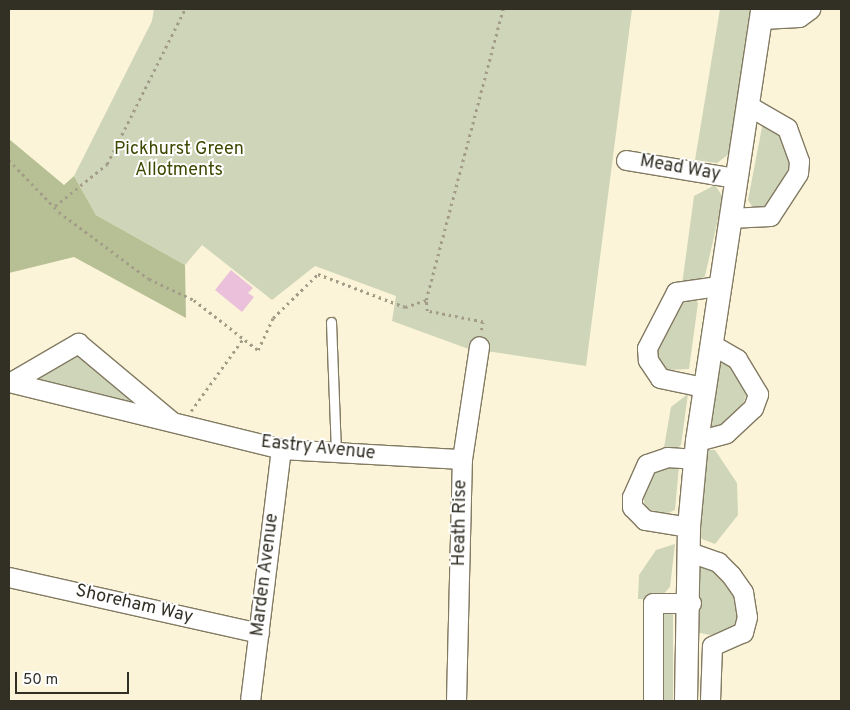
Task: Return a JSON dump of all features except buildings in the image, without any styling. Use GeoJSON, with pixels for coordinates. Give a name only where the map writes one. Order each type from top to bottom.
{"type":"FeatureCollection","features":[{"type":"Feature","properties":{"kind":"street","name":"Mead Way"},"geometry":{"type":"LineString","coordinates":[[710,701],[701,644],[691,603],[692,553],[689,527],[703,387],[717,286],[749,106],[762,14],[800,17],[810,9]]}},
{"type":"Feature","properties":{"kind":"street"},"geometry":{"type":"LineString","coordinates":[[730,218],[770,216],[798,173],[800,161],[787,128],[749,106]]}},
{"type":"Feature","properties":{"kind":"street","name":"Mead Way"},"geometry":{"type":"LineString","coordinates":[[626,160],[735,178]]}},
{"type":"Feature","properties":{"kind":"street"},"geometry":{"type":"LineString","coordinates":[[703,387],[660,378],[648,360],[647,348],[676,292],[717,286]]}},
{"type":"Feature","properties":{"kind":"street","name":"Eastry Avenue"},"geometry":{"type":"LineString","coordinates":[[10,382],[78,343],[178,425]]}},
{"type":"Feature","properties":{"kind":"street"},"geometry":{"type":"LineString","coordinates":[[689,527],[645,520],[632,507],[632,498],[647,464],[696,450],[726,433],[753,408],[758,394],[738,359],[710,344]]}},
{"type":"Feature","properties":{"kind":"street","name":"Heath Rise"},"geometry":{"type":"LineString","coordinates":[[456,701],[462,459],[479,346]]}},
{"type":"Feature","properties":{"kind":"street","name":"Eastry Avenue"},"geometry":{"type":"LineString","coordinates":[[10,382],[281,449],[462,459]]}},
{"type":"Feature","properties":{"kind":"street","name":"Marden Avenue"},"geometry":{"type":"LineString","coordinates":[[250,701],[281,449]]}},
{"type":"Feature","properties":{"kind":"street"},"geometry":{"type":"LineString","coordinates":[[692,553],[718,562],[742,592],[747,617],[743,632],[701,644]]}},
{"type":"Feature","properties":{"kind":"street","name":"Shoreham Way"},"geometry":{"type":"LineString","coordinates":[[9,577],[259,633]]}},
{"type":"Feature","properties":{"kind":"street"},"geometry":{"type":"LineString","coordinates":[[653,701],[653,603],[691,603]]}},
{"type":"Feature","properties":{"kind":"street","name":"Mead Way"},"geometry":{"type":"LineString","coordinates":[[686,701],[701,644]]}},
{"type":"Feature","properties":{"kind":"lane"},"geometry":{"type":"LineString","coordinates":[[331,322],[336,453]]}},
{"type":"Feature","properties":{"kind":"path"},"geometry":{"type":"LineString","coordinates":[[54,206],[107,164],[185,9]]}},
{"type":"Feature","properties":{"kind":"path"},"geometry":{"type":"LineString","coordinates":[[479,346],[483,322],[427,311],[426,300],[503,9]]}},
{"type":"Feature","properties":{"kind":"path"},"geometry":{"type":"LineString","coordinates":[[9,160],[54,206],[149,279],[194,300],[258,350],[273,318],[318,274],[405,307],[426,300]]}},
{"type":"Feature","properties":{"kind":"path"},"geometry":{"type":"LineString","coordinates":[[178,425],[244,339]]}},
{"type":"Feature","properties":{"kind":"green space","name":"Pickhurst Green Allotments"},"geometry":{"type":"Polygon","coordinates":[[[154,9],[632,9],[586,366],[466,348],[392,321],[396,296],[315,266],[272,300],[202,245],[185,265],[96,215],[74,176],[152,21],[154,9]]]}},
{"type":"Feature","properties":{"kind":"green space"},"geometry":{"type":"Polygon","coordinates":[[[720,9],[752,9],[729,154],[717,163],[695,160],[720,9]]]}},
{"type":"Feature","properties":{"kind":"green space"},"geometry":{"type":"Polygon","coordinates":[[[763,122],[779,129],[788,147],[789,167],[770,208],[753,208],[748,200],[763,122]]]}},
{"type":"Feature","properties":{"kind":"green space"},"geometry":{"type":"Polygon","coordinates":[[[9,139],[64,185],[74,176],[96,215],[185,265],[186,318],[74,257],[9,273],[9,139]]]}},
{"type":"Feature","properties":{"kind":"green space"},"geometry":{"type":"Polygon","coordinates":[[[715,185],[723,197],[705,276],[681,292],[694,196],[715,185]]]}},
{"type":"Feature","properties":{"kind":"green space"},"geometry":{"type":"Polygon","coordinates":[[[691,295],[698,303],[689,369],[668,370],[658,363],[655,347],[679,296],[691,295]]]}},
{"type":"Feature","properties":{"kind":"green space"},"geometry":{"type":"Polygon","coordinates":[[[78,355],[143,407],[30,381],[78,355]]]}},
{"type":"Feature","properties":{"kind":"green space"},"geometry":{"type":"Polygon","coordinates":[[[717,361],[730,363],[747,393],[741,409],[728,422],[714,427],[705,424],[717,361]]]}},
{"type":"Feature","properties":{"kind":"green space"},"geometry":{"type":"Polygon","coordinates":[[[688,394],[681,445],[662,459],[671,407],[688,394]]]}},
{"type":"Feature","properties":{"kind":"green space"},"geometry":{"type":"Polygon","coordinates":[[[707,450],[715,450],[737,483],[738,515],[715,544],[702,539],[698,531],[707,450]]]}},
{"type":"Feature","properties":{"kind":"green space"},"geometry":{"type":"Polygon","coordinates":[[[653,466],[679,466],[675,510],[665,514],[645,508],[643,496],[653,466]]]}},
{"type":"Feature","properties":{"kind":"green space"},"geometry":{"type":"Polygon","coordinates":[[[675,544],[670,587],[651,607],[651,599],[638,599],[639,575],[656,550],[675,544]]]}},
{"type":"Feature","properties":{"kind":"green space"},"geometry":{"type":"Polygon","coordinates":[[[697,565],[720,570],[738,601],[739,621],[733,630],[710,635],[696,632],[697,565]]]}},
{"type":"Feature","properties":{"kind":"green space"},"geometry":{"type":"Polygon","coordinates":[[[662,611],[673,611],[673,701],[662,701],[662,611]]]}}]}
